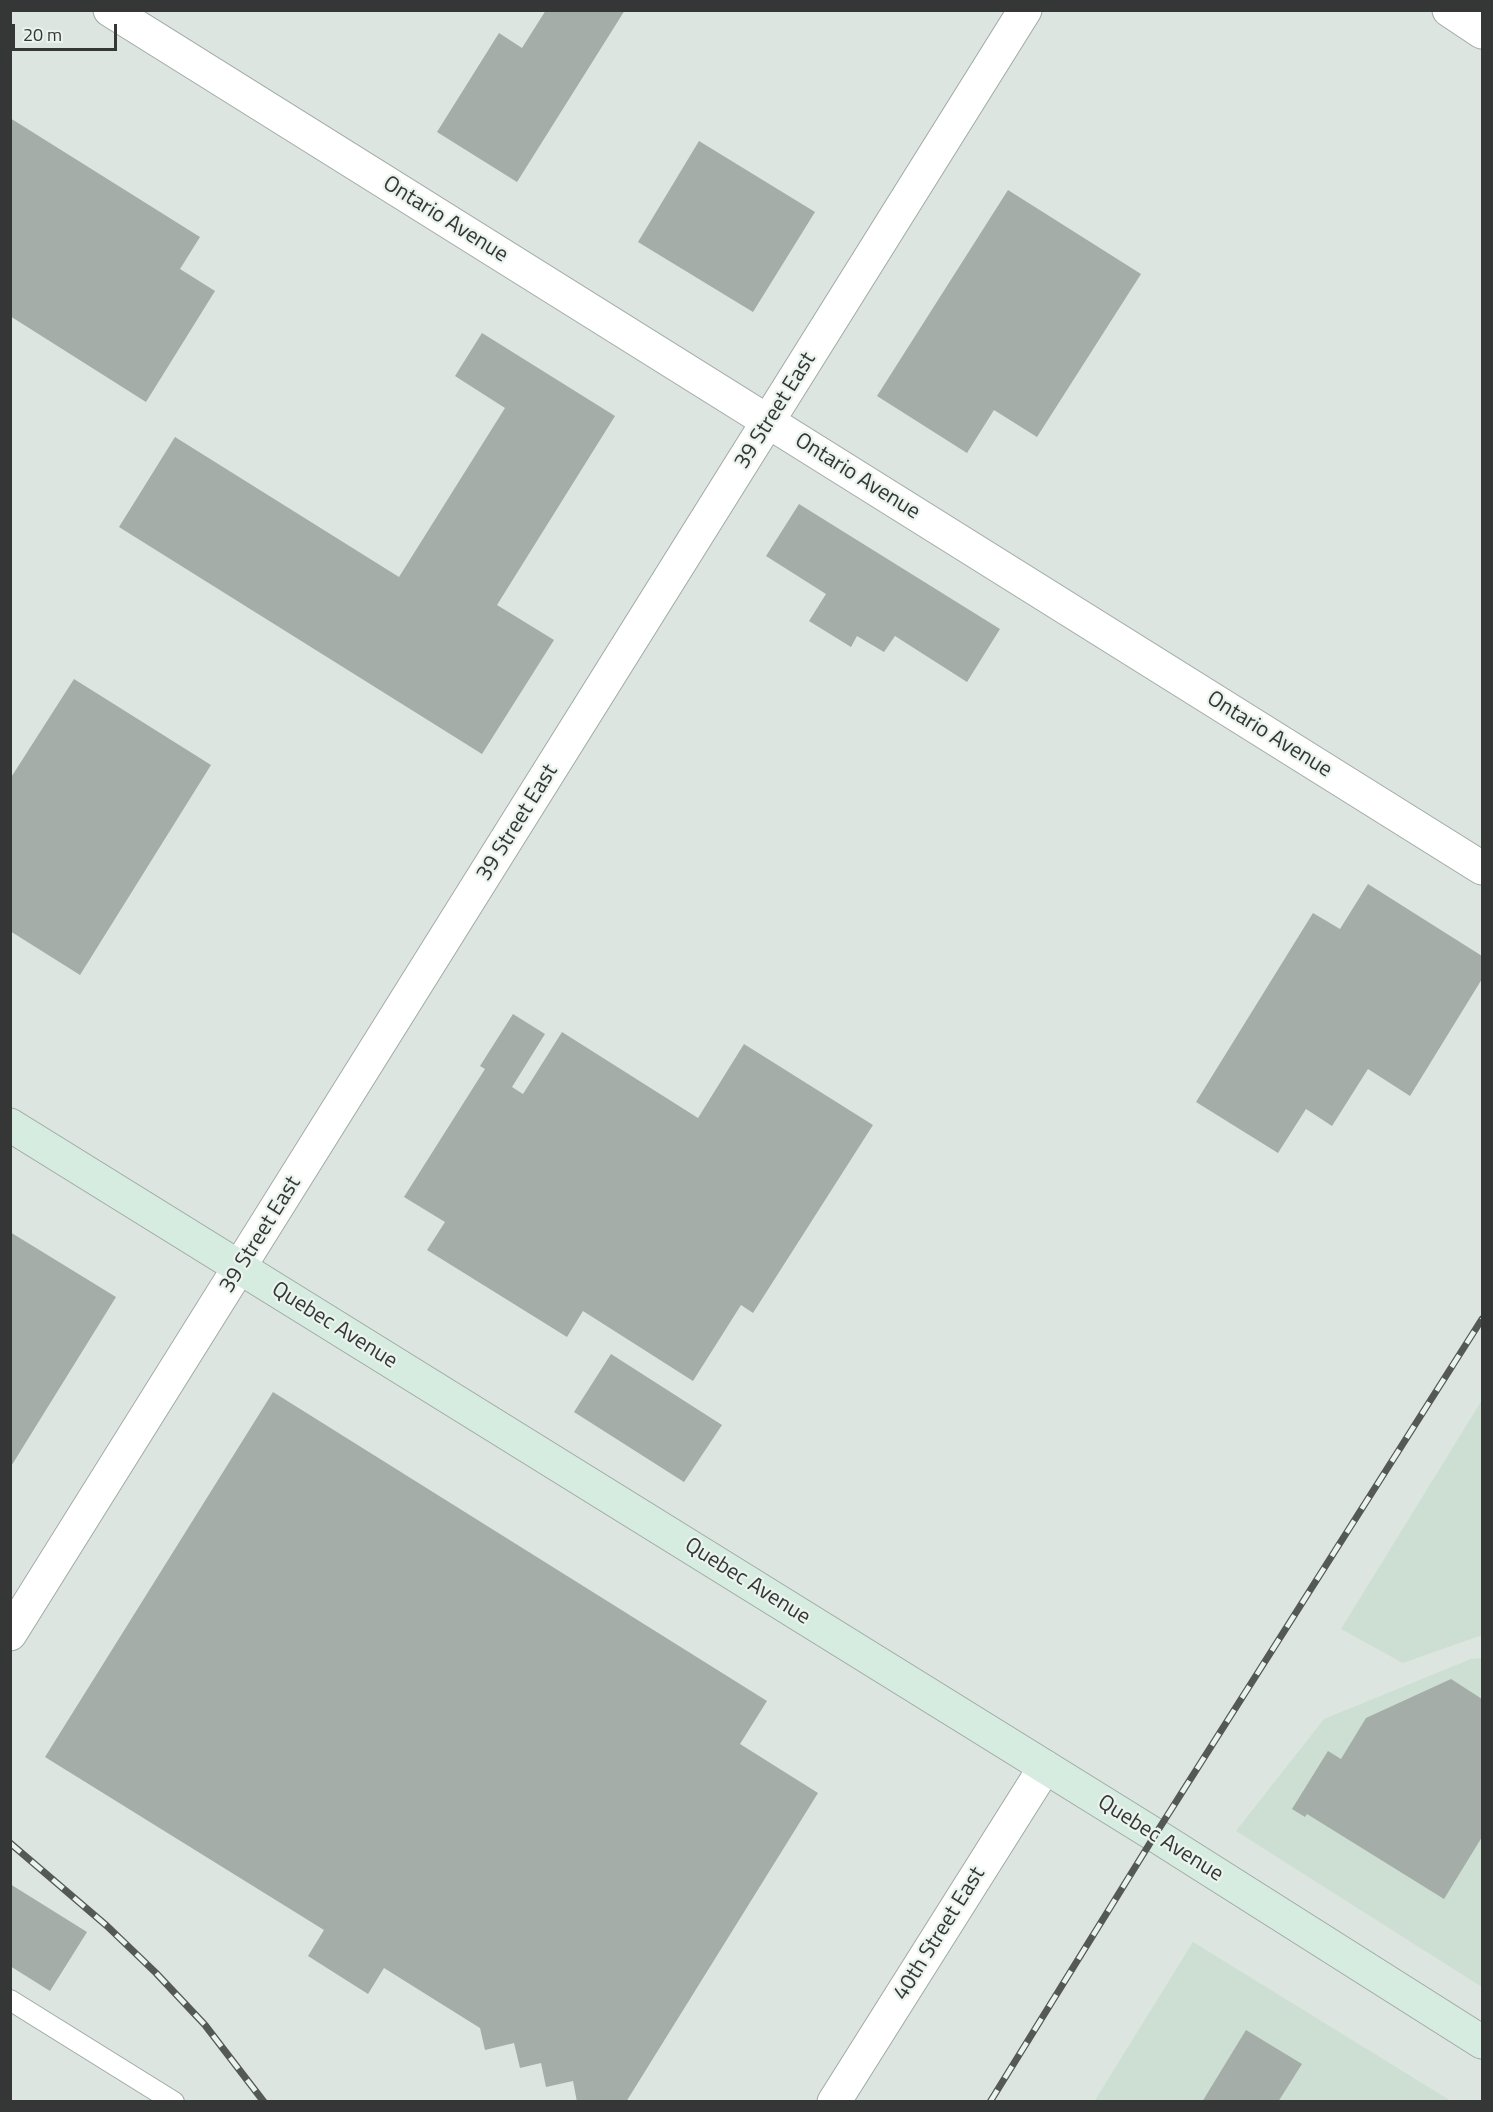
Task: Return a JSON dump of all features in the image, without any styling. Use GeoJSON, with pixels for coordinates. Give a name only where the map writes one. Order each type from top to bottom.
{"type":"FeatureCollection","features":[{"type":"Feature","properties":{"kind":"street","name":"Ontario Avenue"},"geometry":{"type":"LineString","coordinates":[[110,10],[1482,868]]}},
{"type":"Feature","properties":{"kind":"street","name":"39 Street East"},"geometry":{"type":"LineString","coordinates":[[10,1634],[1025,10]]}},
{"type":"Feature","properties":{"kind":"street"},"geometry":{"type":"LineString","coordinates":[[1449,10],[1482,32]]}},
{"type":"Feature","properties":{"kind":"street","name":"Quebec Avenue"},"geometry":{"type":"LineString","coordinates":[[10,1125],[1045,1767],[1482,2042]]}},
{"type":"Feature","properties":{"kind":"street","name":"40th Street East"},"geometry":{"type":"LineString","coordinates":[[834,2102],[1045,1767]]}},
{"type":"Feature","properties":{"kind":"lane"},"geometry":{"type":"LineString","coordinates":[[10,2000],[174,2102]]}},
{"type":"Feature","properties":{"kind":"shaded area"},"geometry":{"type":"Polygon","coordinates":[[[1482,1400],[1482,1635],[1403,1663],[1341,1629],[1482,1400]]]}},
{"type":"Feature","properties":{"kind":"shaded area"},"geometry":{"type":"Polygon","coordinates":[[[1482,1658],[1482,1987],[1236,1831],[1324,1719],[1471,1659],[1482,1658]]]}},
{"type":"Feature","properties":{"kind":"shaded area"},"geometry":{"type":"Polygon","coordinates":[[[1193,1942],[1451,2101],[1094,2102],[1193,1942]]]}},
{"type":"Feature","properties":{"kind":"building"},"geometry":{"type":"Polygon","coordinates":[[[546,10],[625,10],[517,182],[437,132],[499,33],[522,48],[546,10]]]}},
{"type":"Feature","properties":{"kind":"building"},"geometry":{"type":"Polygon","coordinates":[[[10,118],[200,237],[180,269],[215,291],[146,402],[10,316],[10,118]]]}},
{"type":"Feature","properties":{"kind":"building"},"geometry":{"type":"Polygon","coordinates":[[[699,141],[815,212],[753,312],[638,242],[699,141]]]}},
{"type":"Feature","properties":{"kind":"building"},"geometry":{"type":"Polygon","coordinates":[[[1008,190],[1141,274],[1037,437],[994,410],[967,453],[877,396],[1008,190]]]}},
{"type":"Feature","properties":{"kind":"building"},"geometry":{"type":"Polygon","coordinates":[[[482,333],[615,416],[497,605],[554,640],[482,754],[119,527],[175,437],[399,577],[505,408],[455,376],[482,333]]]}},
{"type":"Feature","properties":{"kind":"building"},"geometry":{"type":"Polygon","coordinates":[[[799,504],[1000,629],[967,682],[895,636],[884,652],[857,636],[851,647],[809,621],[826,594],[766,556],[799,504]]]}},
{"type":"Feature","properties":{"kind":"building"},"geometry":{"type":"Polygon","coordinates":[[[74,679],[211,765],[80,975],[10,931],[10,779],[74,679]]]}},
{"type":"Feature","properties":{"kind":"building"},"geometry":{"type":"Polygon","coordinates":[[[1368,884],[1482,956],[1482,979],[1410,1096],[1368,1069],[1332,1126],[1306,1109],[1278,1153],[1196,1102],[1313,913],[1340,929],[1368,884]]]}},
{"type":"Feature","properties":{"kind":"building"},"geometry":{"type":"Polygon","coordinates":[[[513,1014],[545,1034],[512,1087],[523,1094],[562,1032],[698,1118],[744,1044],[873,1125],[753,1313],[741,1305],[693,1381],[583,1311],[567,1337],[427,1250],[445,1222],[404,1197],[485,1069],[480,1066],[513,1014]]]}},
{"type":"Feature","properties":{"kind":"building"},"geometry":{"type":"Polygon","coordinates":[[[10,1232],[116,1297],[10,1468],[10,1232]]]}},
{"type":"Feature","properties":{"kind":"building"},"geometry":{"type":"Polygon","coordinates":[[[611,1354],[722,1425],[684,1482],[574,1412],[611,1354]]]}},
{"type":"Feature","properties":{"kind":"building"},"geometry":{"type":"Polygon","coordinates":[[[273,1392],[767,1701],[740,1744],[818,1793],[626,2102],[577,2102],[573,2081],[546,2087],[541,2063],[520,2068],[514,2043],[485,2050],[480,2028],[384,1968],[368,1994],[308,1956],[324,1930],[45,1757],[273,1392]]]}},
{"type":"Feature","properties":{"kind":"building"},"geometry":{"type":"Polygon","coordinates":[[[1451,1679],[1482,1699],[1482,1837],[1444,1899],[1307,1814],[1305,1817],[1292,1809],[1328,1751],[1341,1759],[1366,1718],[1451,1679]]]}},
{"type":"Feature","properties":{"kind":"building"},"geometry":{"type":"Polygon","coordinates":[[[10,1884],[87,1932],[50,1991],[10,1966],[10,1884]]]}},
{"type":"Feature","properties":{"kind":"building"},"geometry":{"type":"Polygon","coordinates":[[[1246,2030],[1302,2064],[1278,2102],[1202,2102],[1246,2030]]]}},
{"type":"Feature","properties":{"kind":"railway"},"geometry":{"type":"LineString","coordinates":[[990,2102],[1155,1835],[1482,1319]]}},
{"type":"Feature","properties":{"kind":"railway"},"geometry":{"type":"LineString","coordinates":[[10,1843],[107,1926],[156,1973],[205,2025],[264,2102]]}}]}
